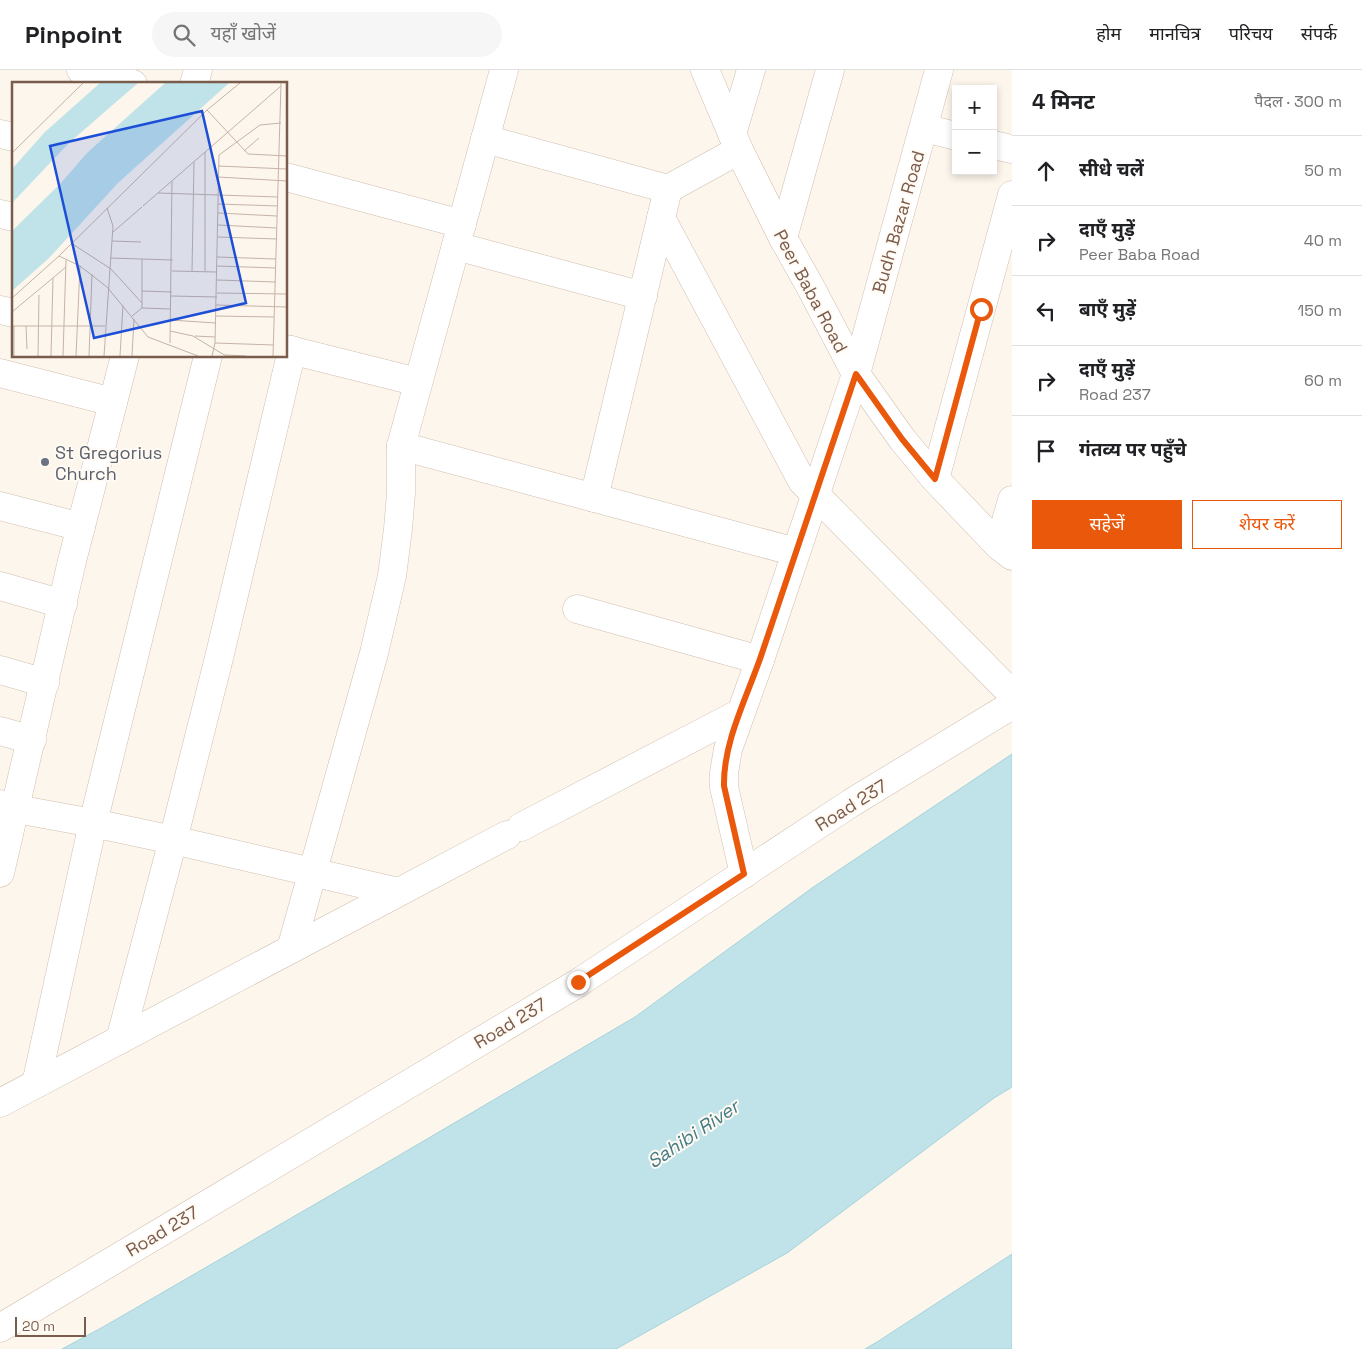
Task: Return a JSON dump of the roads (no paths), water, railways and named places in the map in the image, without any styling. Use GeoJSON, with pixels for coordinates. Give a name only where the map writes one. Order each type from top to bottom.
{"type":"FeatureCollection","features":[{"type":"Feature","properties":{"kind":"street"},"geometry":{"type":"LineString","coordinates":[[81,70],[126,82]]}},
{"type":"Feature","properties":{"kind":"street"},"geometry":{"type":"LineString","coordinates":[[292,949],[374,653],[392,576],[401,493],[401,446],[503,70]]}},
{"type":"Feature","properties":{"kind":"street","name":"Peer Baba Road"},"geometry":{"type":"LineString","coordinates":[[705,70],[735,142],[783,238],[856,374],[902,439],[935,479],[1005,551]]}},
{"type":"Feature","properties":{"kind":"street"},"geometry":{"type":"LineString","coordinates":[[594,498],[668,190],[735,142],[750,70]]}},
{"type":"Feature","properties":{"kind":"street"},"geometry":{"type":"LineString","coordinates":[[783,238],[830,70]]}},
{"type":"Feature","properties":{"kind":"street","name":"Budh Bazar Road"},"geometry":{"type":"LineString","coordinates":[[744,874],[724,786],[728,749],[760,660],[856,374],[939,70]]}},
{"type":"Feature","properties":{"kind":"street"},"geometry":{"type":"LineString","coordinates":[[924,128],[952,135]]}},
{"type":"Feature","properties":{"kind":"street"},"geometry":{"type":"LineString","coordinates":[[485,139],[668,190]]}},
{"type":"Feature","properties":{"kind":"street"},"geometry":{"type":"LineString","coordinates":[[997,146],[1012,149]]}},
{"type":"Feature","properties":{"kind":"street"},"geometry":{"type":"LineString","coordinates":[[288,179],[643,296]]}},
{"type":"Feature","properties":{"kind":"street"},"geometry":{"type":"LineString","coordinates":[[935,479],[1012,195]]}},
{"type":"Feature","properties":{"kind":"street"},"geometry":{"type":"LineString","coordinates":[[661,218],[802,481],[1012,694]]}},
{"type":"Feature","properties":{"kind":"street"},"geometry":{"type":"LineString","coordinates":[[289,350],[418,382]]}},
{"type":"Feature","properties":{"kind":"street"},"geometry":{"type":"LineString","coordinates":[[0,873],[8,806],[32,740],[81,527],[124,358]]}},
{"type":"Feature","properties":{"kind":"street"},"geometry":{"type":"LineString","coordinates":[[36,1084],[93,823],[208,358]]}},
{"type":"Feature","properties":{"kind":"street"},"geometry":{"type":"LineString","coordinates":[[120,1040],[219,658],[287,358]]}},
{"type":"Feature","properties":{"kind":"street"},"geometry":{"type":"LineString","coordinates":[[0,372],[113,402]]}},
{"type":"Feature","properties":{"kind":"street"},"geometry":{"type":"LineString","coordinates":[[401,446],[796,552]]}},
{"type":"Feature","properties":{"kind":"street"},"geometry":{"type":"LineString","coordinates":[[1005,551],[1012,500]]}},
{"type":"Feature","properties":{"kind":"street"},"geometry":{"type":"LineString","coordinates":[[0,506],[81,527]]}},
{"type":"Feature","properties":{"kind":"street"},"geometry":{"type":"LineString","coordinates":[[0,586],[63,604]]}},
{"type":"Feature","properties":{"kind":"street"},"geometry":{"type":"LineString","coordinates":[[577,609],[760,660]]}},
{"type":"Feature","properties":{"kind":"street"},"geometry":{"type":"LineString","coordinates":[[0,670],[45,683]]}},
{"type":"Feature","properties":{"kind":"street","name":"Road 237"},"geometry":{"type":"LineString","coordinates":[[0,1328],[578,982],[851,803],[1012,705]]}},
{"type":"Feature","properties":{"kind":"street"},"geometry":{"type":"LineString","coordinates":[[0,1103],[740,713]]}},
{"type":"Feature","properties":{"kind":"street"},"geometry":{"type":"LineString","coordinates":[[0,731],[32,740]]}},
{"type":"Feature","properties":{"kind":"street"},"geometry":{"type":"LineString","coordinates":[[8,806],[173,840],[398,892]]}},
{"type":"Feature","properties":{"kind":"water","name":"Sahibi River"},"geometry":{"type":"Polygon","coordinates":[[[1012,754],[1012,1087],[994,1098],[787,1253],[616,1349],[62,1349],[381,1166],[635,1017],[812,888],[1012,754]]]}},
{"type":"Feature","properties":{"kind":"water"},"geometry":{"type":"Polygon","coordinates":[[[1012,1254],[1012,1349],[865,1349],[877,1342],[1012,1254]]]}},
{"type":"Feature","properties":{"kind":"place","name":"St Gregorius Church"},"geometry":{"type":"Point","coordinates":[45,462]}}]}
